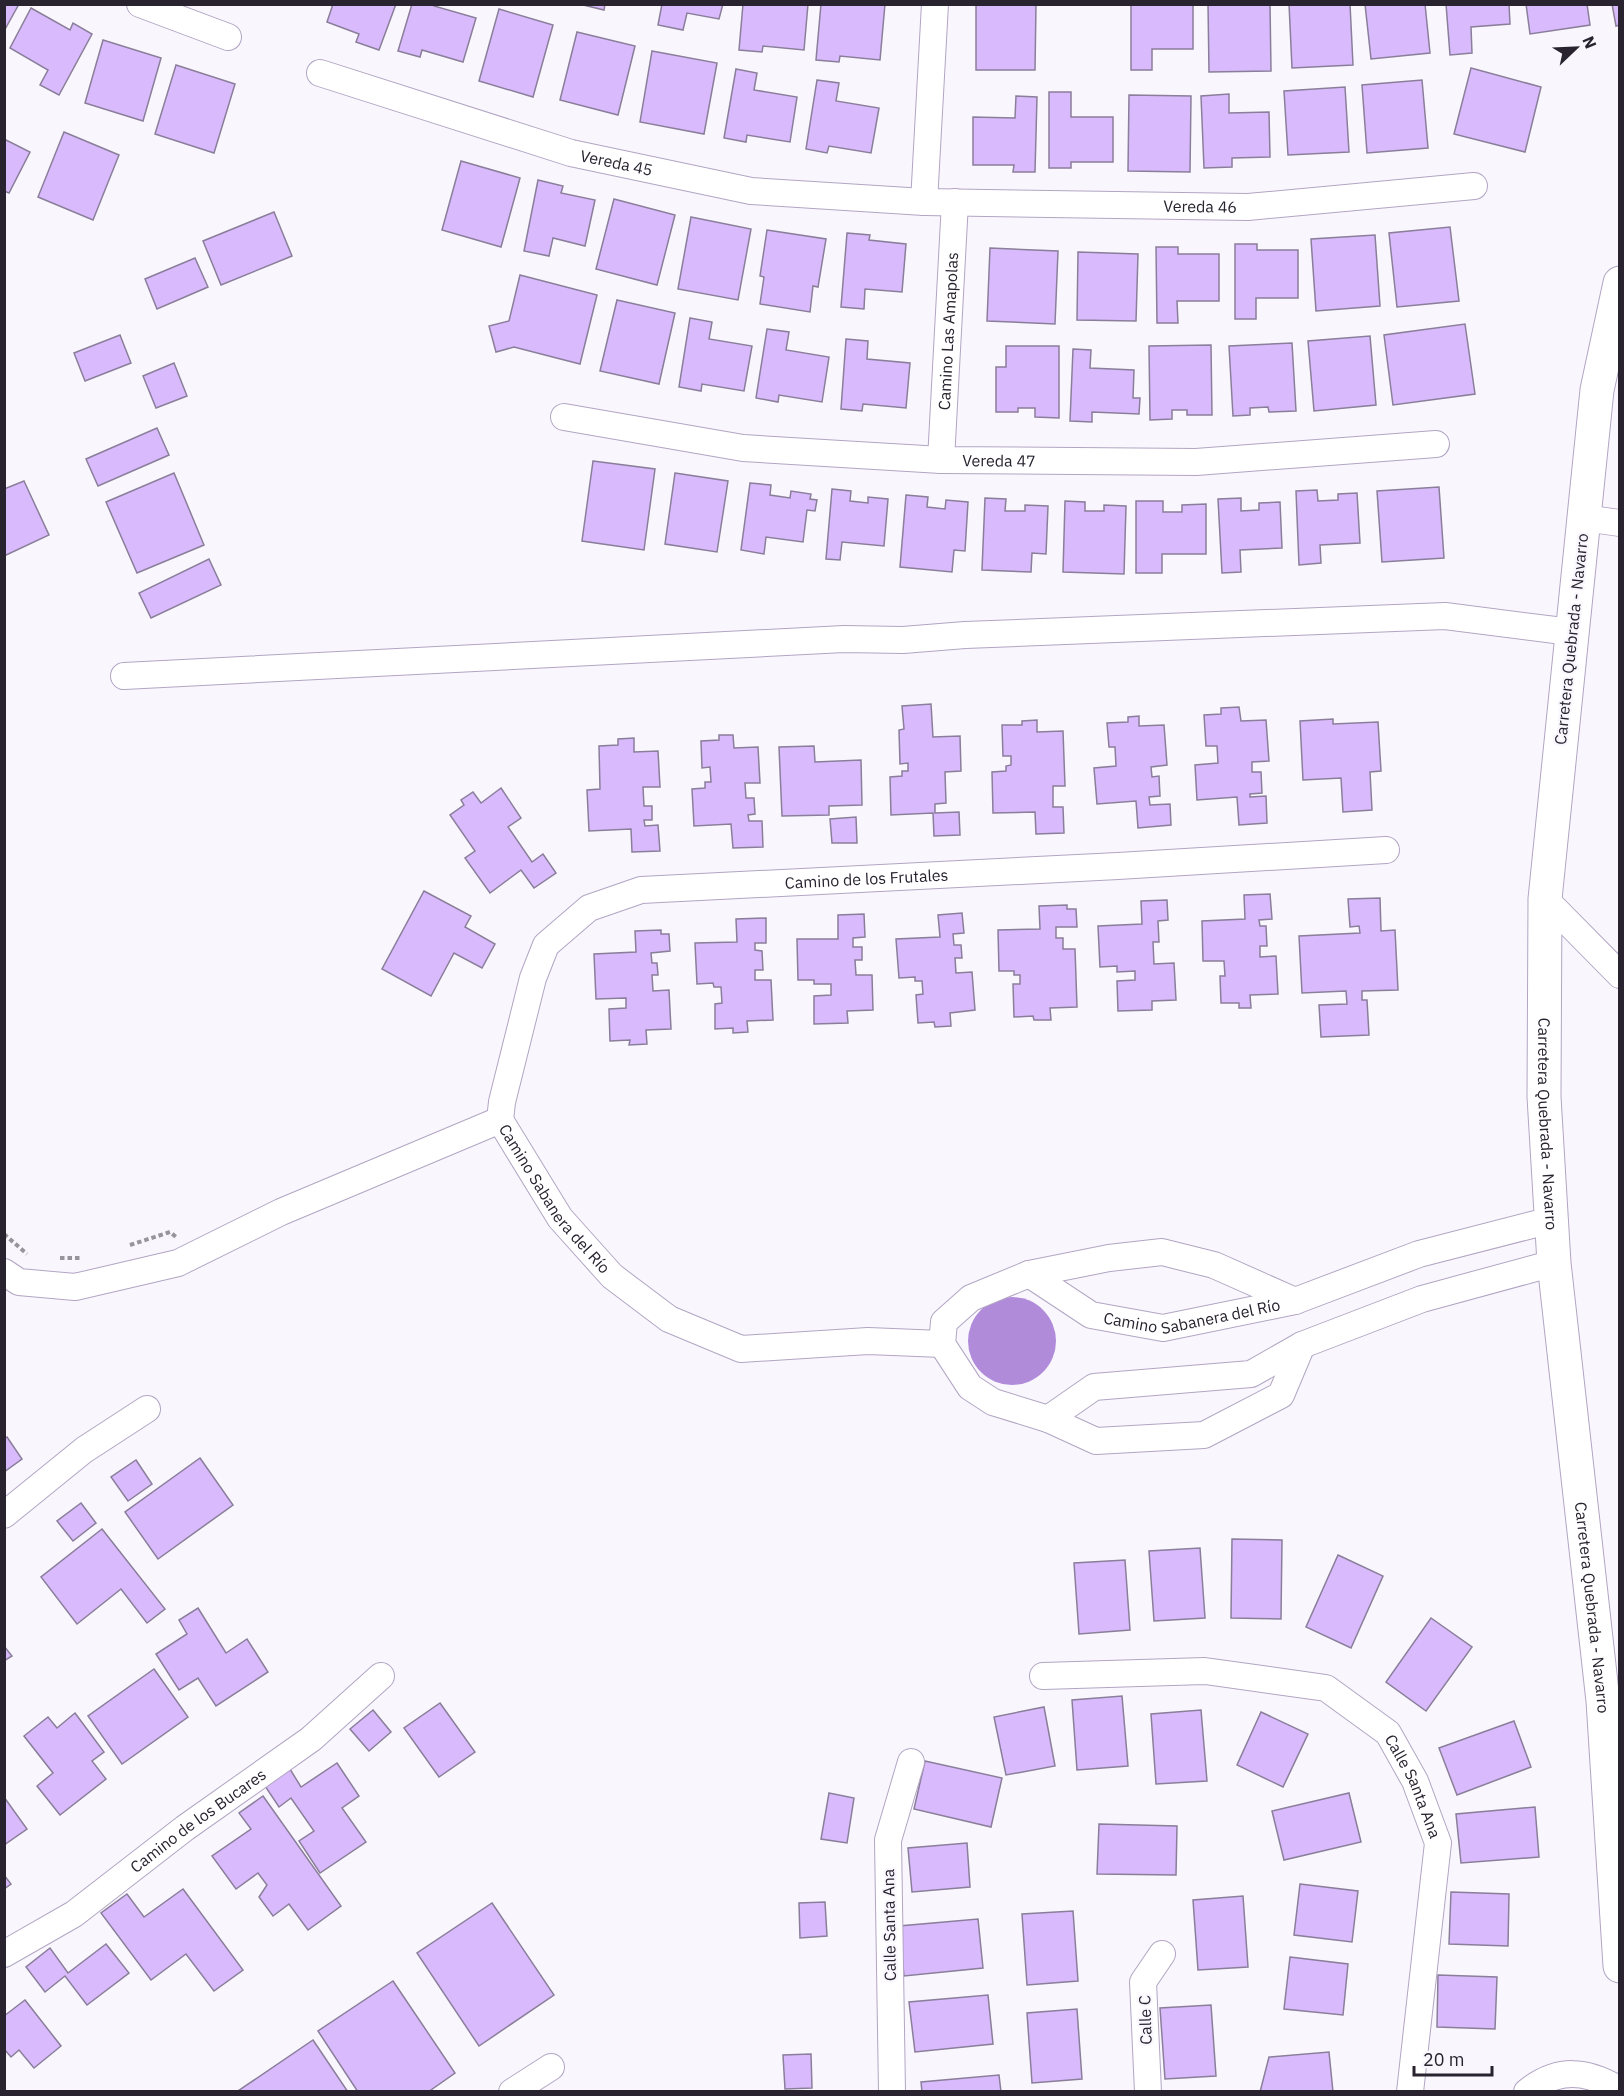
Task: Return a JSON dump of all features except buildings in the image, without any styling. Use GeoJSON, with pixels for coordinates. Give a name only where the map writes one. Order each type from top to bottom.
{"type":"FeatureCollection","features":[{"type":"Feature","properties":{"kind":"street"},"geometry":{"type":"LineString","coordinates":[[140,4],[228,37]]}},
{"type":"Feature","properties":{"kind":"street"},"geometry":{"type":"LineString","coordinates":[[924,202],[935,4]]}},
{"type":"Feature","properties":{"kind":"street","name":"Vereda 45"},"geometry":{"type":"LineString","coordinates":[[320,73],[570,153],[751,191],[924,202]]}},
{"type":"Feature","properties":{"kind":"street","name":"Vereda 46"},"geometry":{"type":"LineString","coordinates":[[924,202],[1248,207],[1474,186]]}},
{"type":"Feature","properties":{"kind":"street","name":"Camino Las Amapolas"},"geometry":{"type":"LineString","coordinates":[[941,460],[955,202]]}},
{"type":"Feature","properties":{"kind":"street","name":"Carretera Quebrada - Navarro"},"geometry":{"type":"LineString","coordinates":[[1620,283],[1614,336],[1597,390],[1545,899],[1544,1097],[1554,1263],[1611,1701],[1620,1966]]}},
{"type":"Feature","properties":{"kind":"street","name":"Vereda 47"},"geometry":{"type":"LineString","coordinates":[[564,417],[744,448],[941,460],[1196,462],[1436,444]]}},
{"type":"Feature","properties":{"kind":"street"},"geometry":{"type":"LineString","coordinates":[[1584,518],[1620,523]]}},
{"type":"Feature","properties":{"kind":"street"},"geometry":{"type":"LineString","coordinates":[[124,676],[844,639],[903,640],[965,635],[1445,616],[1571,632]]}},
{"type":"Feature","properties":{"kind":"street","name":"Camino de los Frutales"},"geometry":{"type":"LineString","coordinates":[[500,1120],[502,1102],[533,978],[546,945],[589,908],[641,890],[1386,850]]}},
{"type":"Feature","properties":{"kind":"street"},"geometry":{"type":"LineString","coordinates":[[1545,899],[1620,975]]}},
{"type":"Feature","properties":{"kind":"street","name":"Camino Sabanera del Río"},"geometry":{"type":"LineString","coordinates":[[4,1272],[19,1282],[75,1287],[178,1263],[281,1212],[500,1120],[560,1218],[612,1276],[669,1319],[741,1349],[868,1341],[942,1344],[944,1322],[971,1298],[1029,1275],[1109,1258],[1162,1252],[1214,1265],[1295,1301]]}},
{"type":"Feature","properties":{"kind":"street","name":"Camino Sabanera del Río"},"geometry":{"type":"LineString","coordinates":[[1029,1275],[1090,1315],[1163,1328],[1295,1301],[1419,1254],[1551,1220]]}},
{"type":"Feature","properties":{"kind":"street"},"geometry":{"type":"LineString","coordinates":[[1048,1419],[1094,1387],[1251,1374],[1302,1345],[1422,1299],[1554,1263]]}},
{"type":"Feature","properties":{"kind":"street"},"geometry":{"type":"LineString","coordinates":[[942,1344],[970,1387],[993,1402],[1048,1419],[1096,1441],[1204,1435],[1281,1395],[1302,1345]]}},
{"type":"Feature","properties":{"kind":"street"},"geometry":{"type":"LineString","coordinates":[[4,1515],[84,1450],[147,1409]]}},
{"type":"Feature","properties":{"kind":"street","name":"Calle Santa Ana"},"geometry":{"type":"LineString","coordinates":[[1043,1676],[1205,1671],[1326,1688],[1388,1733],[1415,1781],[1438,1844],[1410,2091]]}},
{"type":"Feature","properties":{"kind":"street","name":"Camino de los Bucares"},"geometry":{"type":"LineString","coordinates":[[4,1954],[74,1914],[185,1828],[310,1738],[381,1676]]}},
{"type":"Feature","properties":{"kind":"street","name":"Calle Santa Ana"},"geometry":{"type":"LineString","coordinates":[[892,2091],[888,1840],[911,1762]]}},
{"type":"Feature","properties":{"kind":"street","name":"Calle C"},"geometry":{"type":"LineString","coordinates":[[1148,2091],[1143,1982],[1162,1954]]}},
{"type":"Feature","properties":{"kind":"street"},"geometry":{"type":"LineString","coordinates":[[512,2091],[551,2067]]}},
{"type":"Feature","properties":{"kind":"street"},"geometry":{"type":"LineString","coordinates":[[1527,2091],[1540,2081],[1569,2074],[1600,2078],[1620,2090]]}},
{"type":"Feature","properties":{"kind":"path"},"geometry":{"type":"LineString","coordinates":[[126,1247],[170,1232],[199,1253]]}},
{"type":"Feature","properties":{"kind":"path"},"geometry":{"type":"LineString","coordinates":[[4,1234],[31,1257]]}},
{"type":"Feature","properties":{"kind":"path"},"geometry":{"type":"LineString","coordinates":[[51,1258],[82,1258]]}},
{"type":"Feature","properties":{"kind":"shaded area"},"geometry":{"type":"Polygon","coordinates":[[[1012,1297],[1029,1300],[1043,1310],[1053,1324],[1056,1341],[1053,1358],[1043,1372],[1029,1382],[1012,1385],[995,1382],[981,1372],[971,1358],[968,1341],[971,1324],[981,1310],[995,1300],[1012,1297]]]}}]}
